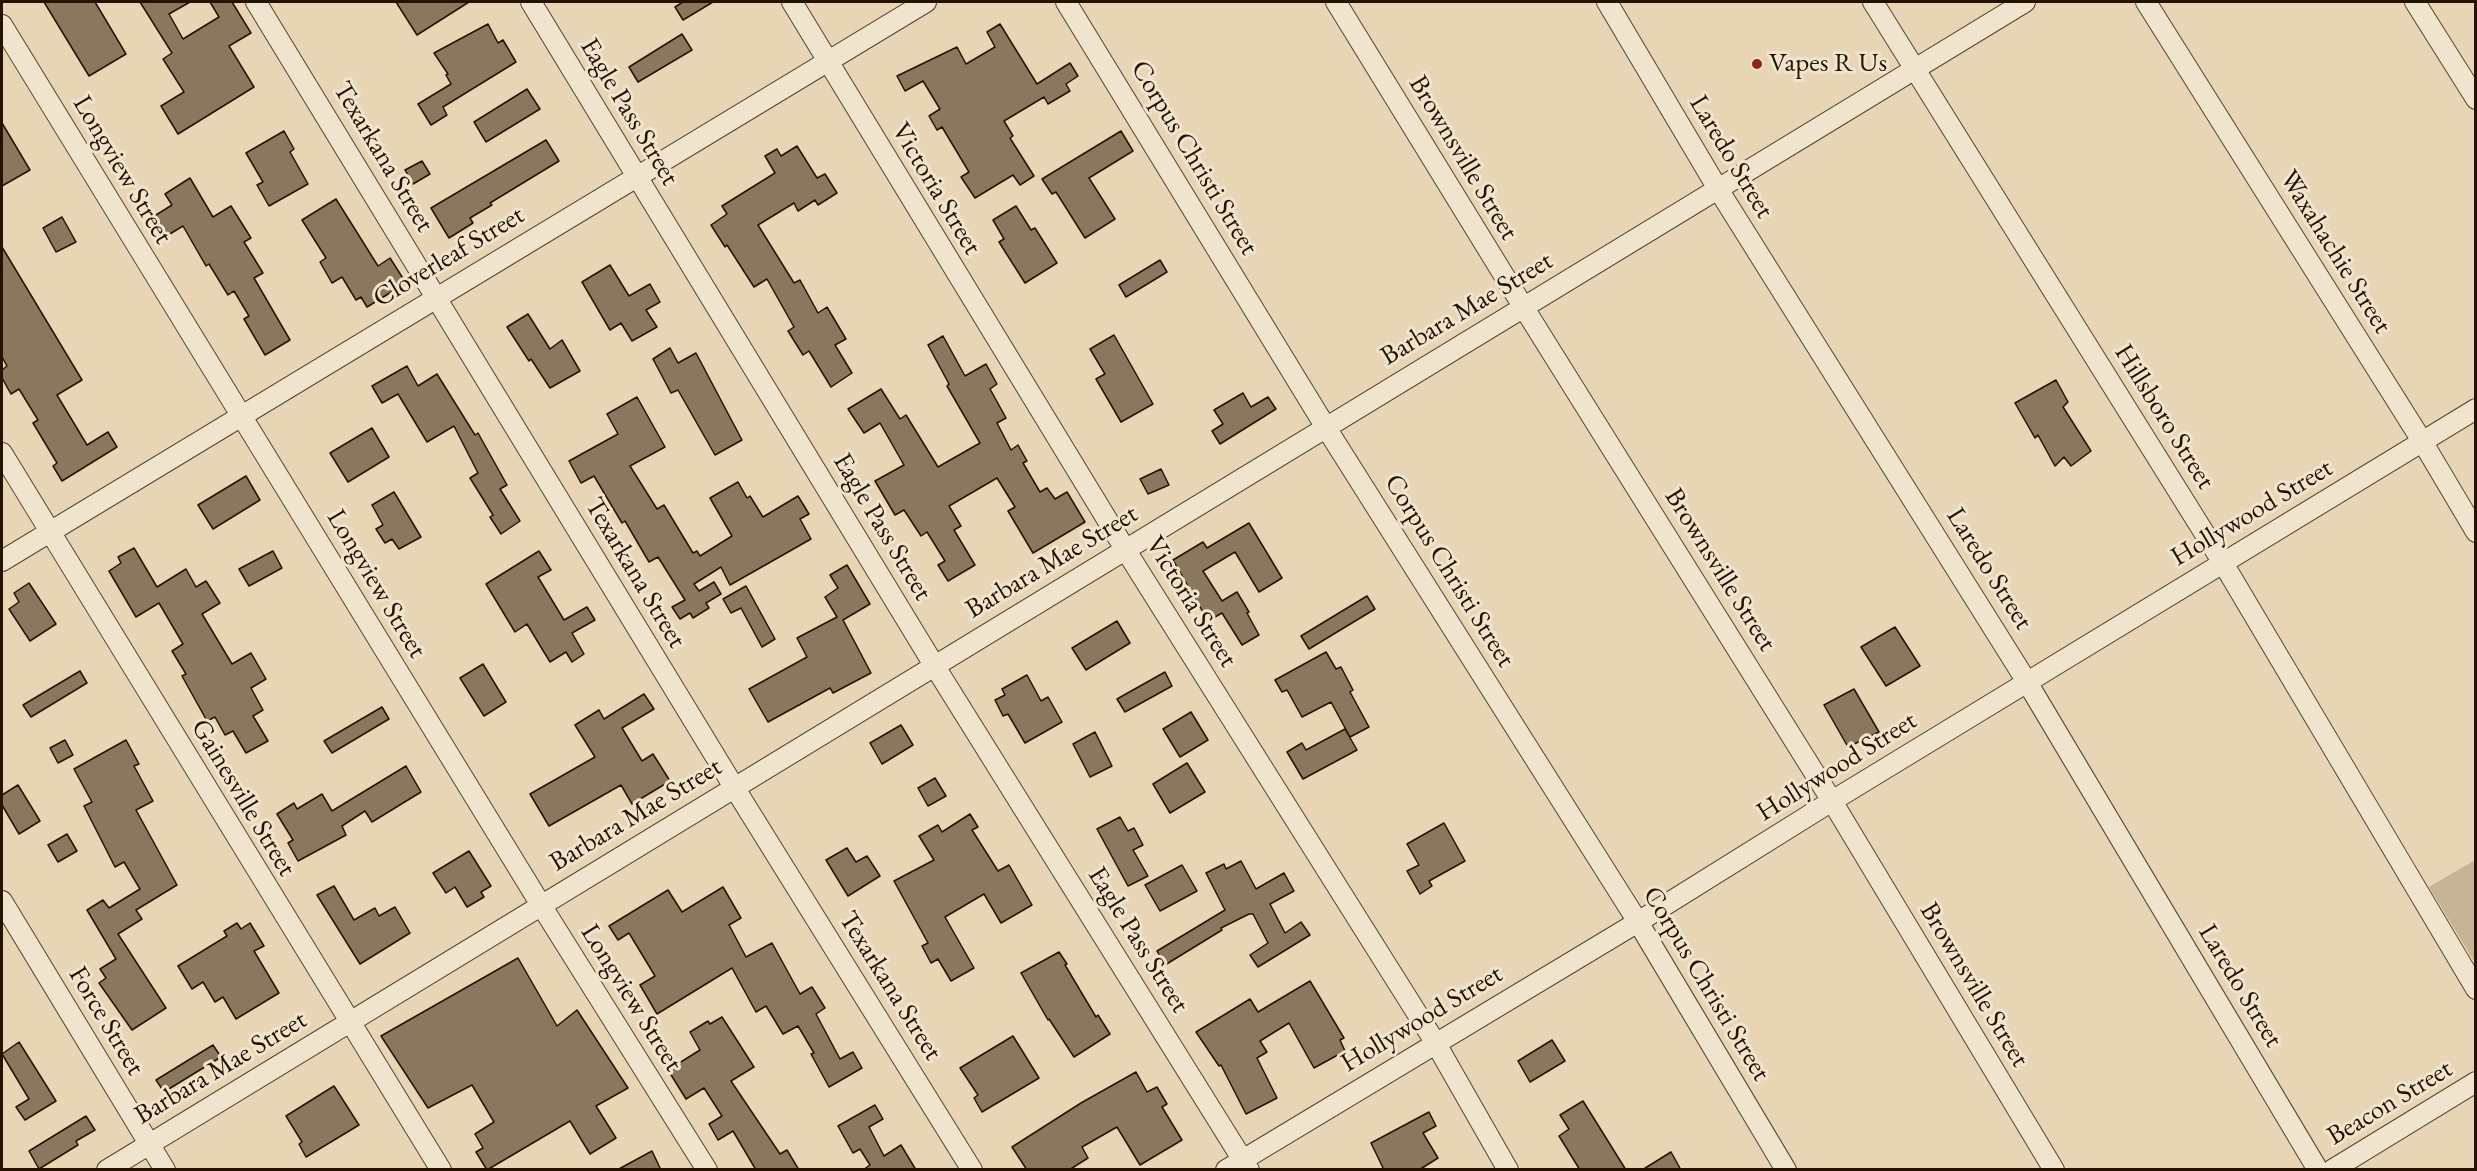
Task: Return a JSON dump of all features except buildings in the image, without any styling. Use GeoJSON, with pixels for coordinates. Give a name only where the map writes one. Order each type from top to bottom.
{"type":"FeatureCollection","features":[{"type":"Feature","properties":{"kind":"street","name":"Texarkana Street"},"geometry":{"type":"LineString","coordinates":[[256,2],[734,787],[972,1170]]}},
{"type":"Feature","properties":{"kind":"street","name":"Eagle Pass Street"},"geometry":{"type":"LineString","coordinates":[[531,2],[1239,1166]]}},
{"type":"Feature","properties":{"kind":"street","name":"Victoria Street"},"geometry":{"type":"LineString","coordinates":[[792,2],[1125,549],[1435,1042],[1508,1170]]}},
{"type":"Feature","properties":{"kind":"street","name":"Cloverleaf Street"},"geometry":{"type":"LineString","coordinates":[[2,561],[826,60],[926,2]]}},
{"type":"Feature","properties":{"kind":"street","name":"Corpus Christi Street"},"geometry":{"type":"LineString","coordinates":[[1066,2],[1325,426],[1638,922],[1786,1170]]}},
{"type":"Feature","properties":{"kind":"street","name":"Brownsville Street"},"geometry":{"type":"LineString","coordinates":[[1336,2],[1832,801],[2054,1170]]}},
{"type":"Feature","properties":{"kind":"street","name":"Laredo Street"},"geometry":{"type":"LineString","coordinates":[[1607,2],[1718,189],[2027,682],[2318,1170]]}},
{"type":"Feature","properties":{"kind":"street","name":"Hillsboro Street"},"geometry":{"type":"LineString","coordinates":[[1873,2],[2223,563],[2475,989]]}},
{"type":"Feature","properties":{"kind":"street","name":"Barbara Mae Street"},"geometry":{"type":"LineString","coordinates":[[107,1170],[1325,426],[1524,308],[2025,2]]}},
{"type":"Feature","properties":{"kind":"street","name":"Waxahachie Street"},"geometry":{"type":"LineString","coordinates":[[2146,2],[2422,441],[2475,532]]}},
{"type":"Feature","properties":{"kind":"street"},"geometry":{"type":"LineString","coordinates":[[2415,2],[2475,99]]}},
{"type":"Feature","properties":{"kind":"street","name":"Longview Street"},"geometry":{"type":"LineString","coordinates":[[2,25],[540,905],[707,1170]]}},
{"type":"Feature","properties":{"kind":"street","name":"Hollywood Street"},"geometry":{"type":"LineString","coordinates":[[1239,1166],[1435,1042],[1638,922],[2475,409]]}},
{"type":"Feature","properties":{"kind":"street","name":"Gainesville Street"},"geometry":{"type":"LineString","coordinates":[[2,453],[348,1022],[441,1170]]}},
{"type":"Feature","properties":{"kind":"street","name":"Force Street"},"geometry":{"type":"LineString","coordinates":[[2,901],[165,1170]]}},
{"type":"Feature","properties":{"kind":"street","name":"Beacon Street"},"geometry":{"type":"LineString","coordinates":[[2332,1170],[2475,1082]]}},
{"type":"Feature","properties":{"kind":"shaded area"},"geometry":{"type":"Polygon","coordinates":[[[2475,860],[2475,963],[2429,887],[2475,860]]]}},
{"type":"Feature","properties":{"kind":"place","name":"Vapes R Us"},"geometry":{"type":"Point","coordinates":[1757,64]}}]}
